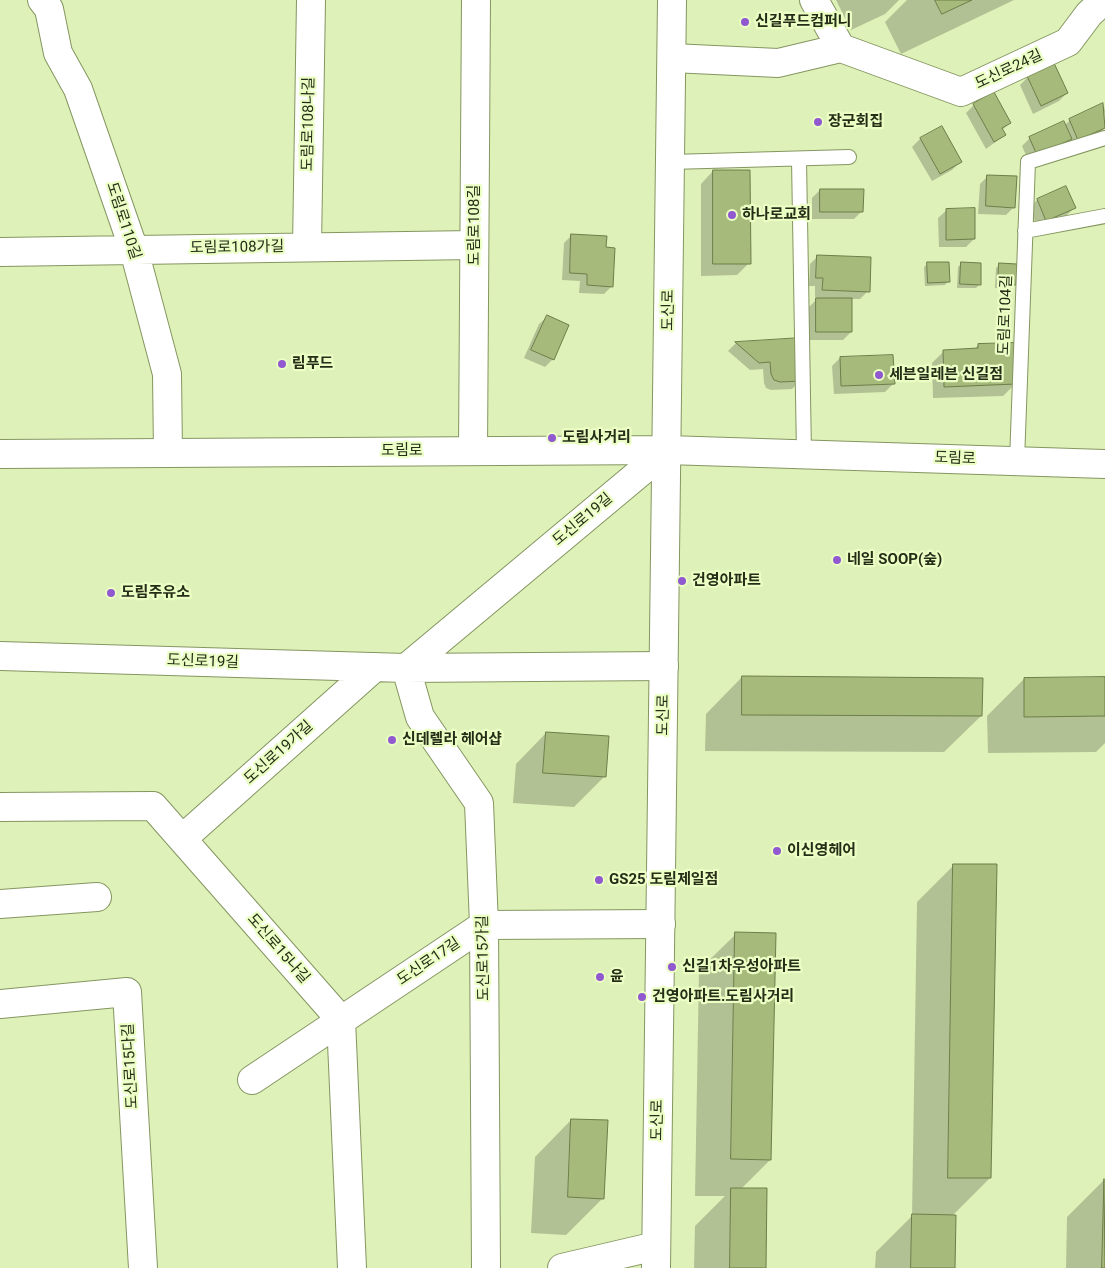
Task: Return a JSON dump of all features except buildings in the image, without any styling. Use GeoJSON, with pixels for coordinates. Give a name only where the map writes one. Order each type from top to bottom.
{"type":"FeatureCollection","features":[{"type":"Feature","properties":{"kind":"street","name":"도림로110길"},"geometry":{"type":"LineString","coordinates":[[42,0],[49,9],[58,53],[78,89],[134,250],[167,374],[168,453]]}},
{"type":"Feature","properties":{"kind":"street","name":"도림로108나길"},"geometry":{"type":"LineString","coordinates":[[307,247],[311,0]]}},
{"type":"Feature","properties":{"kind":"street","name":"도림로108길"},"geometry":{"type":"LineString","coordinates":[[473,450],[476,0]]}},
{"type":"Feature","properties":{"kind":"street","name":"도신로"},"geometry":{"type":"LineString","coordinates":[[656,1257],[672,0]]}},
{"type":"Feature","properties":{"kind":"street"},"geometry":{"type":"LineString","coordinates":[[672,58],[778,63],[841,48],[814,0]]}},
{"type":"Feature","properties":{"kind":"street","name":"도신로24길"},"geometry":{"type":"LineString","coordinates":[[841,48],[961,92],[1068,42],[1089,14],[1104,0]]}},
{"type":"Feature","properties":{"kind":"street","name":"도림로108가길"},"geometry":{"type":"LineString","coordinates":[[0,252],[474,245]]}},
{"type":"Feature","properties":{"kind":"street","name":"도림로"},"geometry":{"type":"LineString","coordinates":[[0,454],[667,450],[1105,464]]}},
{"type":"Feature","properties":{"kind":"street","name":"도신로19길"},"geometry":{"type":"LineString","coordinates":[[406,668],[667,450]]}},
{"type":"Feature","properties":{"kind":"street","name":"도신로19길"},"geometry":{"type":"LineString","coordinates":[[0,656],[406,668],[664,666]]}},
{"type":"Feature","properties":{"kind":"street","name":"도신로19가길"},"geometry":{"type":"LineString","coordinates":[[182,839],[375,667]]}},
{"type":"Feature","properties":{"kind":"street","name":"도신로15가길"},"geometry":{"type":"LineString","coordinates":[[406,668],[420,717],[479,803],[484,925],[486,1268]]}},
{"type":"Feature","properties":{"kind":"street","name":"도신로15나길"},"geometry":{"type":"LineString","coordinates":[[0,806],[153,806],[341,1020]]}},
{"type":"Feature","properties":{"kind":"street"},"geometry":{"type":"LineString","coordinates":[[0,904],[97,897]]}},
{"type":"Feature","properties":{"kind":"street"},"geometry":{"type":"LineString","coordinates":[[484,925],[661,924]]}},
{"type":"Feature","properties":{"kind":"street","name":"도신로17길"},"geometry":{"type":"LineString","coordinates":[[252,1080],[484,925]]}},
{"type":"Feature","properties":{"kind":"street","name":"도신로15다길"},"geometry":{"type":"LineString","coordinates":[[0,1004],[127,992],[143,1268]]}},
{"type":"Feature","properties":{"kind":"street"},"geometry":{"type":"LineString","coordinates":[[341,1020],[352,1268]]}},
{"type":"Feature","properties":{"kind":"street"},"geometry":{"type":"LineString","coordinates":[[562,1268],[656,1257]]}},
{"type":"Feature","properties":{"kind":"lane","name":"도림로104길"},"geometry":{"type":"LineString","coordinates":[[1017,461],[1028,162],[1105,138]]}},
{"type":"Feature","properties":{"kind":"lane"},"geometry":{"type":"LineString","coordinates":[[671,162],[849,156]]}},
{"type":"Feature","properties":{"kind":"lane"},"geometry":{"type":"LineString","coordinates":[[799,158],[804,454]]}},
{"type":"Feature","properties":{"kind":"lane"},"geometry":{"type":"LineString","coordinates":[[1025,231],[1105,216]]}},
{"type":"Feature","properties":{"kind":"place","name":"신길푸드컴퍼니"},"geometry":{"type":"Point","coordinates":[745,22]}},
{"type":"Feature","properties":{"kind":"place","name":"장군회집"},"geometry":{"type":"Point","coordinates":[818,122]}},
{"type":"Feature","properties":{"kind":"place","name":"하나로교회"},"geometry":{"type":"Point","coordinates":[732,215]}},
{"type":"Feature","properties":{"kind":"place","name":"림푸드"},"geometry":{"type":"Point","coordinates":[282,364]}},
{"type":"Feature","properties":{"kind":"place","name":"세븐일레븐 신길점"},"geometry":{"type":"Point","coordinates":[879,375]}},
{"type":"Feature","properties":{"kind":"place","name":"도림사거리"},"geometry":{"type":"Point","coordinates":[552,438]}},
{"type":"Feature","properties":{"kind":"place","name":"네일 SOOP(숲)"},"geometry":{"type":"Point","coordinates":[837,560]}},
{"type":"Feature","properties":{"kind":"place","name":"건영아파트"},"geometry":{"type":"Point","coordinates":[682,581]}},
{"type":"Feature","properties":{"kind":"place","name":"도림주유소"},"geometry":{"type":"Point","coordinates":[111,593]}},
{"type":"Feature","properties":{"kind":"place","name":"신데렐라 헤어샵"},"geometry":{"type":"Point","coordinates":[392,740]}},
{"type":"Feature","properties":{"kind":"place","name":"이신영헤어"},"geometry":{"type":"Point","coordinates":[777,851]}},
{"type":"Feature","properties":{"kind":"place","name":"GS25 도림제일점"},"geometry":{"type":"Point","coordinates":[599,880]}},
{"type":"Feature","properties":{"kind":"place","name":"신길1차우성아파트"},"geometry":{"type":"Point","coordinates":[672,967]}},
{"type":"Feature","properties":{"kind":"place","name":"윤"},"geometry":{"type":"Point","coordinates":[600,977]}},
{"type":"Feature","properties":{"kind":"place","name":"건영아파트.도림사거리"},"geometry":{"type":"Point","coordinates":[642,997]}}]}
